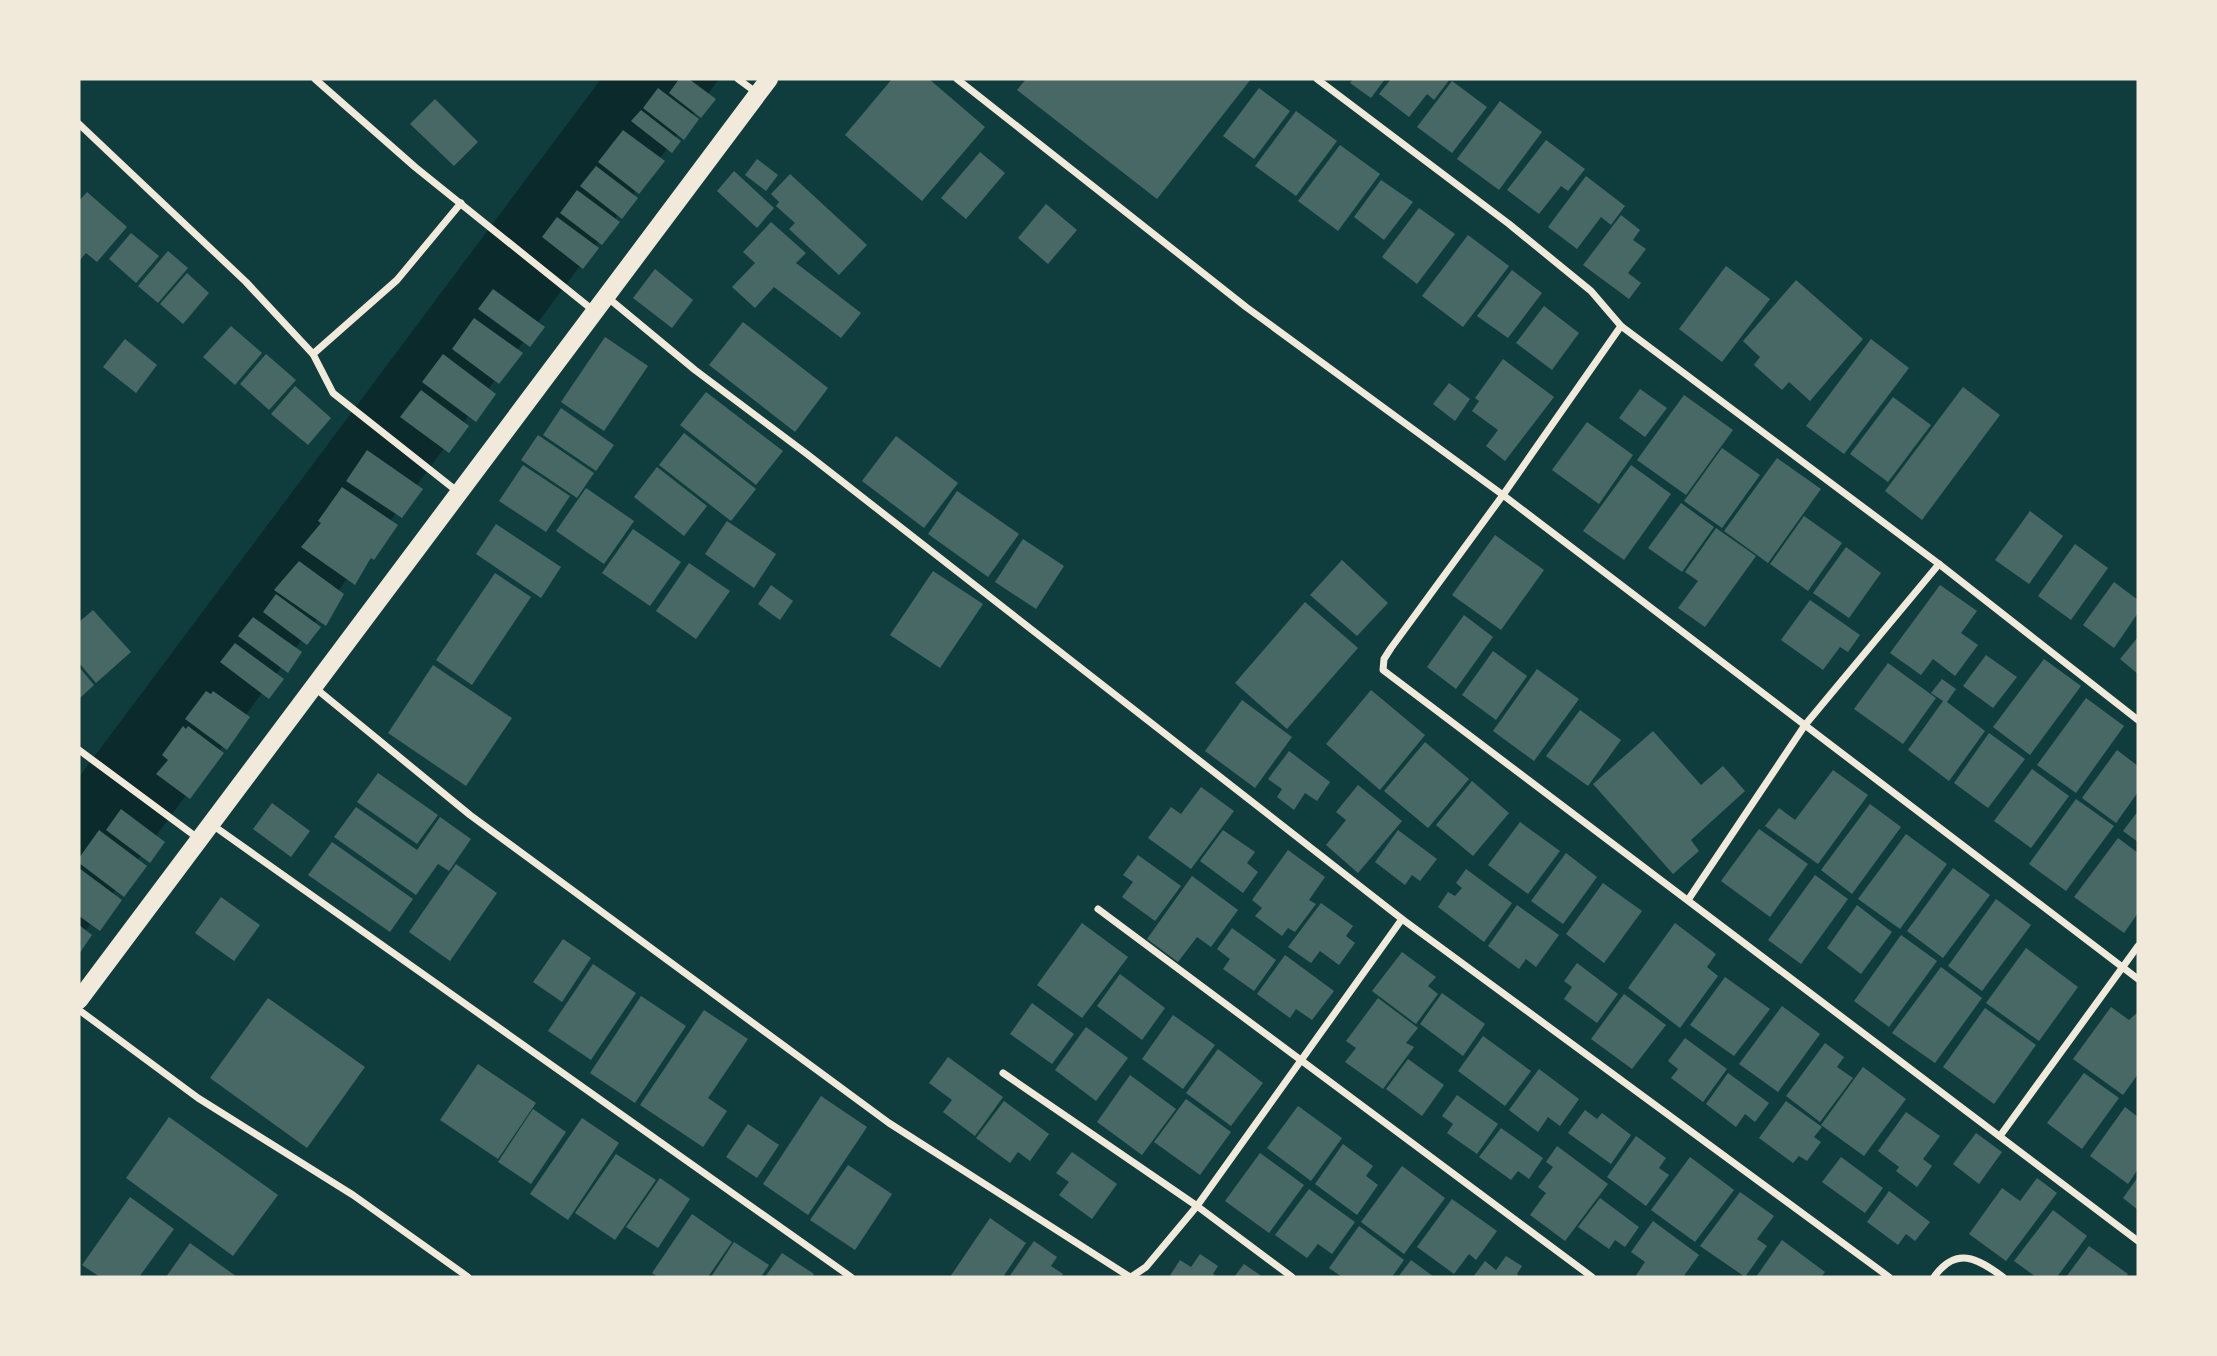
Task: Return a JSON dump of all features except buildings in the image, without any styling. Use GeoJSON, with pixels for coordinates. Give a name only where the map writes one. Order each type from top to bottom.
{"type":"FeatureCollection","features":[{"type":"Feature","properties":{"kind":"main road"},"geometry":{"type":"LineString","coordinates":[[79,1000],[763,86]]}},
{"type":"Feature","properties":{"kind":"street"},"geometry":{"type":"LineString","coordinates":[[315,79],[415,167],[595,312]]}},
{"type":"Feature","properties":{"kind":"street"},"geometry":{"type":"LineString","coordinates":[[738,79],[763,86]]}},
{"type":"Feature","properties":{"kind":"street"},"geometry":{"type":"LineString","coordinates":[[957,79],[1246,307],[1503,495],[2138,978]]}},
{"type":"Feature","properties":{"kind":"street"},"geometry":{"type":"LineString","coordinates":[[1317,79],[1520,232],[1591,291],[1621,326],[1939,565],[2138,720]]}},
{"type":"Feature","properties":{"kind":"street"},"geometry":{"type":"LineString","coordinates":[[79,124],[246,282],[313,354],[333,393],[459,492]]}},
{"type":"Feature","properties":{"kind":"street"},"geometry":{"type":"LineString","coordinates":[[313,354],[397,280],[461,203]]}},
{"type":"Feature","properties":{"kind":"street"},"geometry":{"type":"LineString","coordinates":[[606,296],[695,370],[807,454],[1402,919],[1889,1277]]}},
{"type":"Feature","properties":{"kind":"street"},"geometry":{"type":"LineString","coordinates":[[1621,326],[1503,495],[1391,648],[1384,659],[1383,670],[2138,1241]]}},
{"type":"Feature","properties":{"kind":"street"},"geometry":{"type":"LineString","coordinates":[[1688,900],[1805,725],[1939,565]]}},
{"type":"Feature","properties":{"kind":"street"},"geometry":{"type":"LineString","coordinates":[[313,687],[470,815],[889,1123],[1131,1277],[1146,1267],[1197,1206],[1402,919]]}},
{"type":"Feature","properties":{"kind":"street"},"geometry":{"type":"LineString","coordinates":[[79,750],[199,839]]}},
{"type":"Feature","properties":{"kind":"street"},"geometry":{"type":"LineString","coordinates":[[211,824],[851,1277]]}},
{"type":"Feature","properties":{"kind":"street"},"geometry":{"type":"LineString","coordinates":[[1098,909],[1300,1063],[1592,1277]]}},
{"type":"Feature","properties":{"kind":"street"},"geometry":{"type":"LineString","coordinates":[[2000,1136],[2138,946]]}},
{"type":"Feature","properties":{"kind":"street"},"geometry":{"type":"LineString","coordinates":[[79,1010],[198,1098],[353,1195],[468,1277]]}},
{"type":"Feature","properties":{"kind":"street"},"geometry":{"type":"LineString","coordinates":[[1003,1073],[1197,1206],[1292,1277]]}},
{"type":"Feature","properties":{"kind":"street"},"geometry":{"type":"LineString","coordinates":[[1934,1277],[1944,1263],[1963,1256],[1984,1264],[2003,1277]]}},
{"type":"Feature","properties":{"kind":"water"},"geometry":{"type":"Polygon","coordinates":[[[601,79],[719,79],[79,939],[79,777],[601,79]]]}}]}
